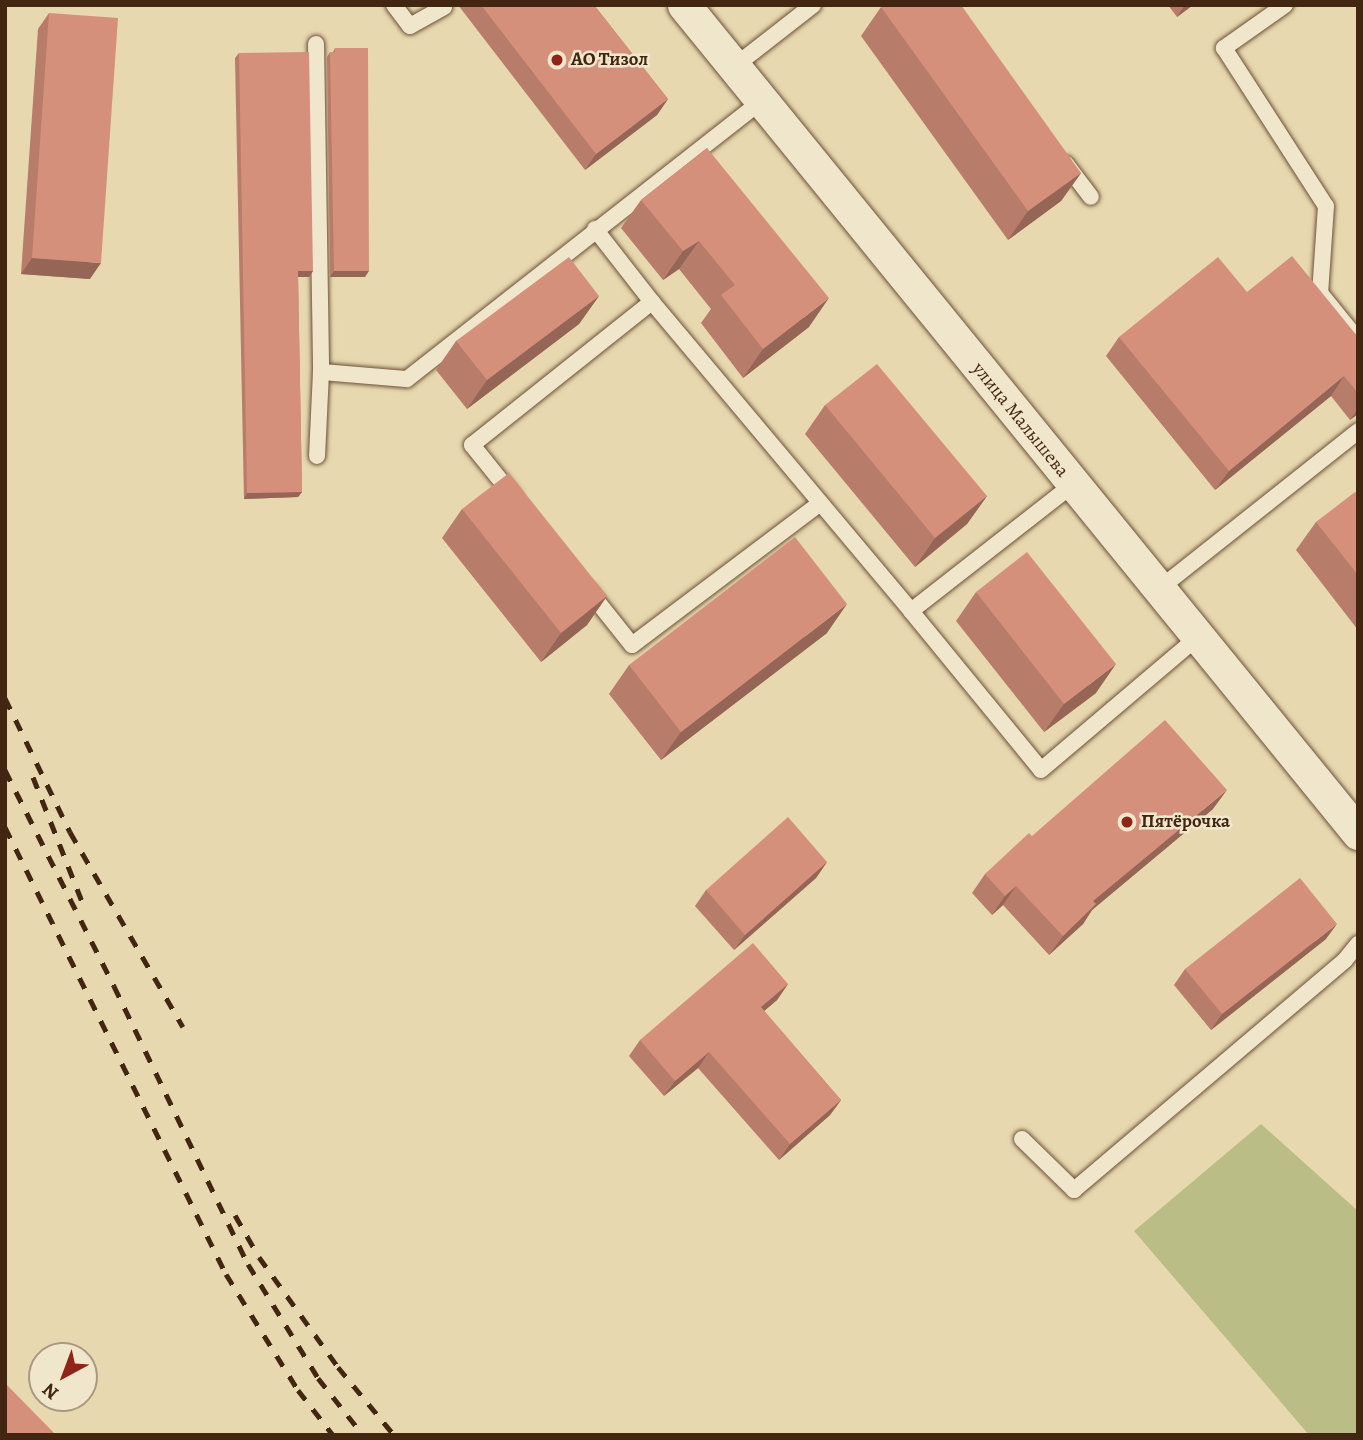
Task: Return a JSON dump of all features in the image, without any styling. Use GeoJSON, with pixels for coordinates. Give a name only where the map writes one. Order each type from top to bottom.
{"type":"FeatureCollection","features":[{"type":"Feature","properties":{"kind":"street","name":"улица Малышева"},"geometry":{"type":"LineString","coordinates":[[684,5],[1072,485],[1358,833]]}},
{"type":"Feature","properties":{"kind":"lane"},"geometry":{"type":"LineString","coordinates":[[394,5],[410,26],[444,7]]}},
{"type":"Feature","properties":{"kind":"lane"},"geometry":{"type":"LineString","coordinates":[[735,66],[813,5]]}},
{"type":"Feature","properties":{"kind":"lane"},"geometry":{"type":"LineString","coordinates":[[1285,5],[1224,48],[1326,206],[1320,293],[1358,340]]}},
{"type":"Feature","properties":{"kind":"lane"},"geometry":{"type":"LineString","coordinates":[[316,44],[321,372],[317,456]]}},
{"type":"Feature","properties":{"kind":"lane"},"geometry":{"type":"LineString","coordinates":[[321,372],[407,379],[595,229],[762,101]]}},
{"type":"Feature","properties":{"kind":"lane"},"geometry":{"type":"LineString","coordinates":[[1059,154],[1091,197]]}},
{"type":"Feature","properties":{"kind":"lane"},"geometry":{"type":"LineString","coordinates":[[595,229],[652,302],[1041,770],[1198,637]]}},
{"type":"Feature","properties":{"kind":"lane"},"geometry":{"type":"LineString","coordinates":[[523,508],[472,444],[652,302]]}},
{"type":"Feature","properties":{"kind":"lane"},"geometry":{"type":"LineString","coordinates":[[1159,589],[1358,431]]}},
{"type":"Feature","properties":{"kind":"lane"},"geometry":{"type":"LineString","coordinates":[[911,611],[1072,485]]}},
{"type":"Feature","properties":{"kind":"lane"},"geometry":{"type":"LineString","coordinates":[[581,581],[632,645],[819,504]]}},
{"type":"Feature","properties":{"kind":"lane"},"geometry":{"type":"LineString","coordinates":[[1022,1139],[1074,1190],[1345,960],[1358,944]]}},
{"type":"Feature","properties":{"kind":"green space"},"geometry":{"type":"Polygon","coordinates":[[[1261,1124],[1358,1211],[1358,1435],[1309,1435],[1134,1231],[1261,1124]]]}},
{"type":"Feature","properties":{"kind":"building","name":"АО Тизол"},"geometry":{"type":"Polygon","coordinates":[[[481,5],[594,5],[668,99],[596,154],[481,5]]]}},
{"type":"Feature","properties":{"kind":"building"},"geometry":{"type":"Polygon","coordinates":[[[961,5],[1081,173],[1028,211],[881,7],[961,5]]]}},
{"type":"Feature","properties":{"kind":"building"},"geometry":{"type":"Polygon","coordinates":[[[49,13],[118,18],[101,263],[32,258],[49,13]]]}},
{"type":"Feature","properties":{"kind":"building"},"geometry":{"type":"Polygon","coordinates":[[[335,48],[368,48],[369,271],[334,271],[330,52],[335,52],[335,48]]]}},
{"type":"Feature","properties":{"kind":"building"},"geometry":{"type":"Polygon","coordinates":[[[309,52],[313,271],[298,271],[302,492],[247,493],[239,53],[309,52]]]}},
{"type":"Feature","properties":{"kind":"building"},"geometry":{"type":"Polygon","coordinates":[[[707,148],[829,298],[763,349],[721,295],[735,285],[699,241],[683,251],[641,200],[707,148]]]}},
{"type":"Feature","properties":{"kind":"building"},"geometry":{"type":"Polygon","coordinates":[[[1292,256],[1358,337],[1358,393],[1344,376],[1229,471],[1119,337],[1218,257],[1247,292],[1292,256]]]}},
{"type":"Feature","properties":{"kind":"building"},"geometry":{"type":"Polygon","coordinates":[[[569,257],[599,296],[487,380],[456,341],[569,257]]]}},
{"type":"Feature","properties":{"kind":"building"},"geometry":{"type":"Polygon","coordinates":[[[877,364],[987,496],[935,538],[825,405],[877,364]]]}},
{"type":"Feature","properties":{"kind":"building"},"geometry":{"type":"Polygon","coordinates":[[[509,473],[607,596],[561,633],[462,509],[509,473]]]}},
{"type":"Feature","properties":{"kind":"building"},"geometry":{"type":"Polygon","coordinates":[[[1355,492],[1358,495],[1358,575],[1316,522],[1355,492]]]}},
{"type":"Feature","properties":{"kind":"building"},"geometry":{"type":"Polygon","coordinates":[[[795,537],[847,604],[681,732],[629,665],[795,537]]]}},
{"type":"Feature","properties":{"kind":"building"},"geometry":{"type":"Polygon","coordinates":[[[1027,552],[1116,664],[1064,704],[976,592],[1027,552]]]}},
{"type":"Feature","properties":{"kind":"building"},"geometry":{"type":"Polygon","coordinates":[[[1165,720],[1227,790],[1093,901],[1096,904],[1063,936],[1016,886],[1005,896],[985,874],[1029,833],[1032,836],[1165,720]]]}},
{"type":"Feature","properties":{"kind":"building"},"geometry":{"type":"Polygon","coordinates":[[[788,817],[827,862],[745,935],[706,890],[788,817]]]}},
{"type":"Feature","properties":{"kind":"building"},"geometry":{"type":"Polygon","coordinates":[[[1300,878],[1337,924],[1222,1014],[1185,969],[1300,878]]]}},
{"type":"Feature","properties":{"kind":"building"},"geometry":{"type":"Polygon","coordinates":[[[753,943],[788,984],[761,1007],[841,1100],[790,1144],[709,1052],[675,1081],[640,1040],[753,943]]]}},
{"type":"Feature","properties":{"kind":"building"},"geometry":{"type":"Polygon","coordinates":[[[5,1383],[28,1406],[28,1412],[33,1412],[56,1435],[5,1435],[5,1383]]]}},
{"type":"Feature","properties":{"kind":"railway"},"geometry":{"type":"LineString","coordinates":[[5,698],[70,832],[183,1027]]}},
{"type":"Feature","properties":{"kind":"railway"},"geometry":{"type":"LineString","coordinates":[[5,770],[114,986],[248,1264],[318,1378],[363,1435]]}},
{"type":"Feature","properties":{"kind":"railway"},"geometry":{"type":"LineString","coordinates":[[33,777],[83,904]]}},
{"type":"Feature","properties":{"kind":"railway"},"geometry":{"type":"LineString","coordinates":[[5,827],[226,1274],[298,1390],[333,1435]]}},
{"type":"Feature","properties":{"kind":"railway"},"geometry":{"type":"LineString","coordinates":[[235,1215],[259,1257],[338,1367],[394,1435]]}},
{"type":"Feature","properties":{"kind":"place","name":"АО Тизол"},"geometry":{"type":"Point","coordinates":[557,60]}},
{"type":"Feature","properties":{"kind":"place","name":"Пятёрочка"},"geometry":{"type":"Point","coordinates":[1127,822]}}]}
